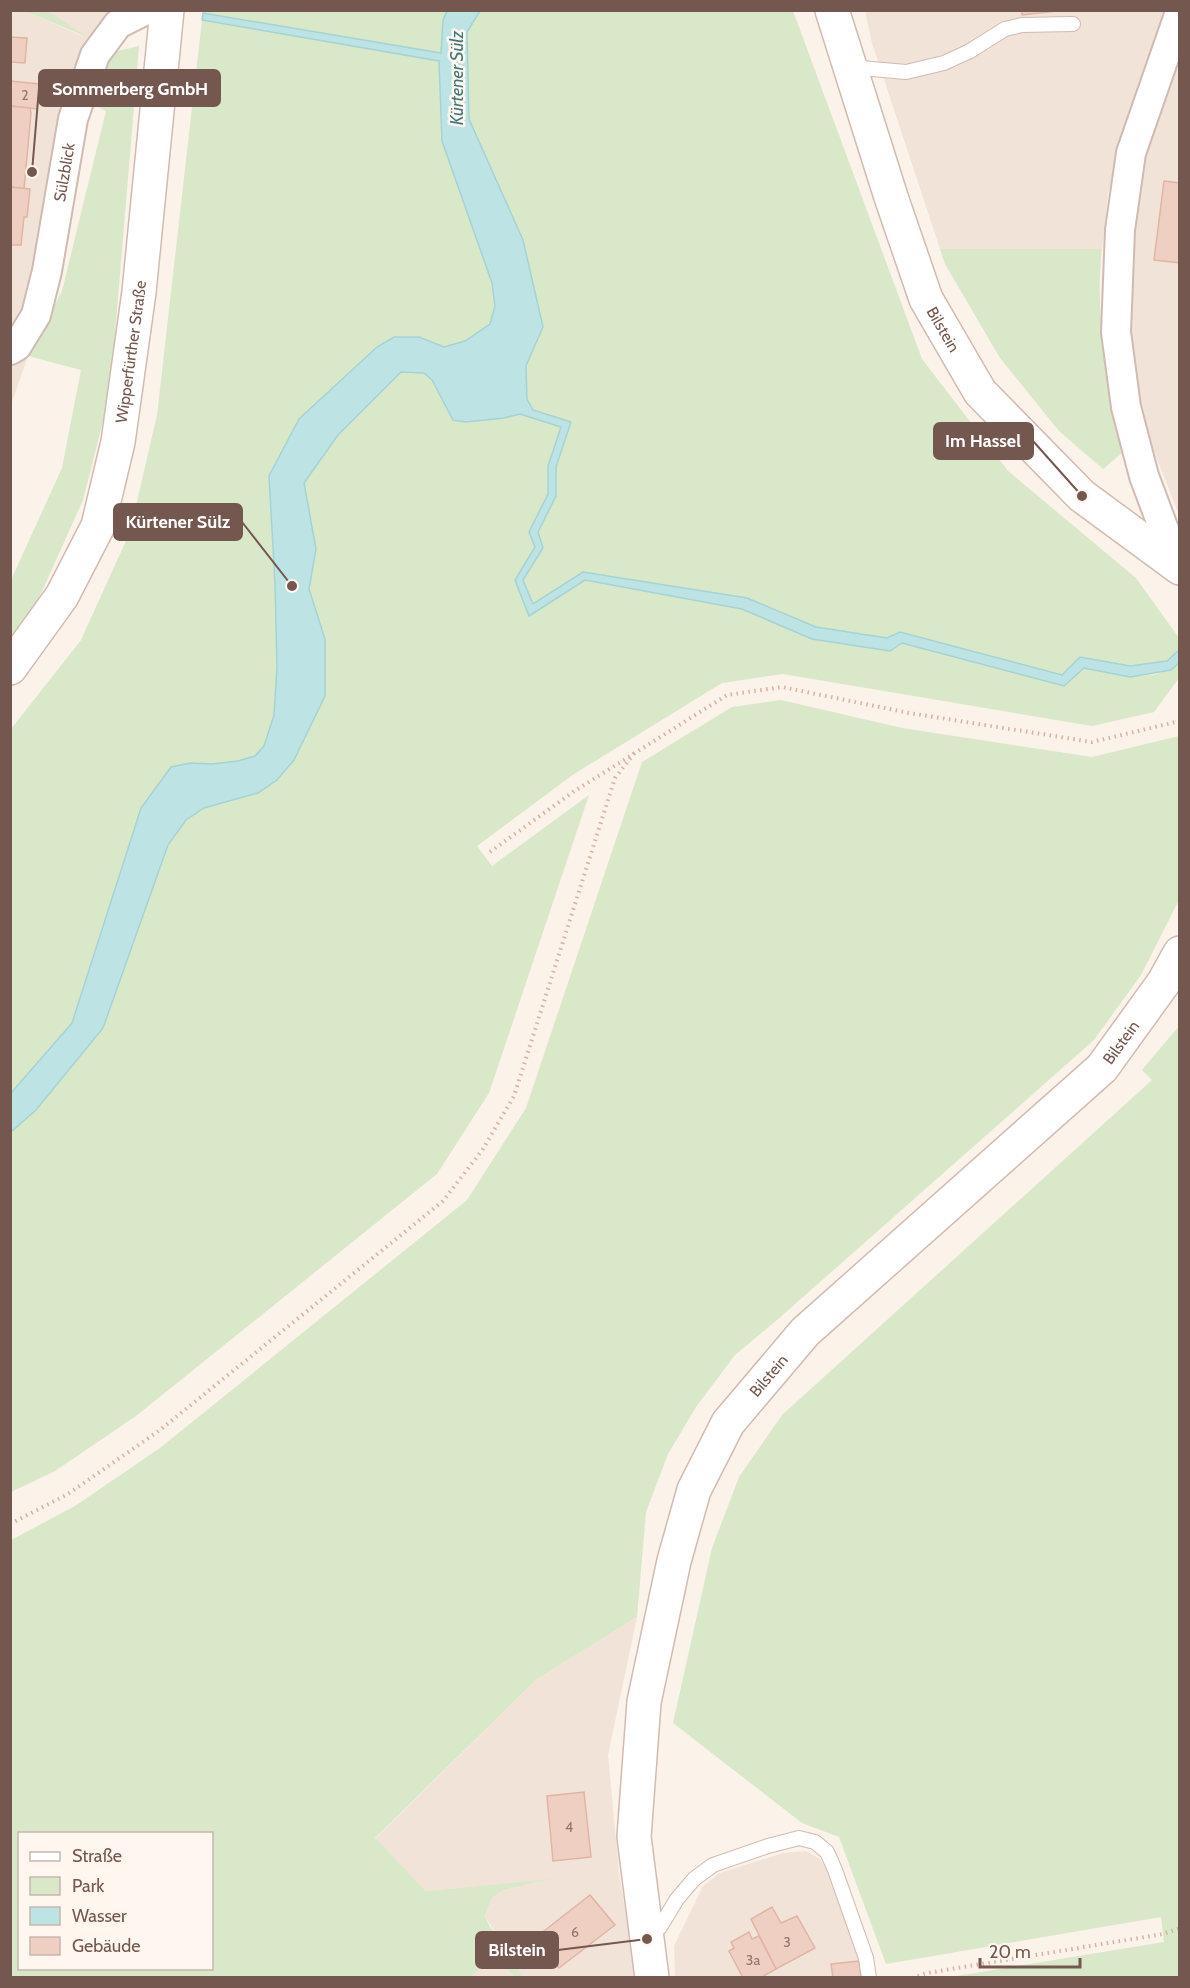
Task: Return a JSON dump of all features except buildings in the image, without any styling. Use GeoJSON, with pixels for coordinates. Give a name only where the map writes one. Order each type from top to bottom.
{"type":"FeatureCollection","features":[{"type":"Feature","properties":{"kind":"street","name":"Sülzblick"},"geometry":{"type":"LineString","coordinates":[[10,350],[17,346],[36,315],[47,271],[73,119],[94,55],[118,24],[146,10]]}},
{"type":"Feature","properties":{"kind":"street","name":"Wipperfürther Straße"},"geometry":{"type":"LineString","coordinates":[[10,668],[62,596],[98,526],[118,442],[139,292],[167,10]]}},
{"type":"Feature","properties":{"kind":"street","name":"Bilstein"},"geometry":{"type":"LineString","coordinates":[[832,10],[926,299],[980,392],[1082,496],[1179,568]]}},
{"type":"Feature","properties":{"kind":"street"},"geometry":{"type":"LineString","coordinates":[[1179,12],[1131,153],[1120,230],[1116,332],[1126,407],[1144,477],[1179,568]]}},
{"type":"Feature","properties":{"kind":"street","name":"Bilstein"},"geometry":{"type":"LineString","coordinates":[[652,1977],[634,1837],[644,1702],[674,1561],[694,1490],[728,1423],[805,1332],[1102,1068],[1164,982],[1179,953]]}},
{"type":"Feature","properties":{"kind":"lane"},"geometry":{"type":"LineString","coordinates":[[850,67],[906,72],[944,63],[970,51],[1005,29],[1022,25],[1073,24]]}},
{"type":"Feature","properties":{"kind":"lane"},"geometry":{"type":"LineString","coordinates":[[646,1939],[660,1927],[676,1899],[694,1879],[714,1865],[799,1838],[815,1842],[827,1852],[866,1958],[869,1977]]}},
{"type":"Feature","properties":{"kind":"path"},"geometry":{"type":"LineString","coordinates":[[490,852],[573,792],[727,695],[782,687],[909,713],[1092,742],[1179,721]]}},
{"type":"Feature","properties":{"kind":"path"},"geometry":{"type":"LineString","coordinates":[[10,1524],[68,1494],[160,1430],[443,1201],[483,1149],[514,1096],[615,778],[636,751]]}},
{"type":"Feature","properties":{"kind":"path"},"geometry":{"type":"LineString","coordinates":[[912,1977],[1163,1934],[1179,1928]]}},
{"type":"Feature","properties":{"kind":"shaded area"},"geometry":{"type":"Polygon","coordinates":[[[10,11],[30,13],[84,37],[48,11],[111,11],[89,39],[82,53],[36,291],[10,334],[10,11]]]}},
{"type":"Feature","properties":{"kind":"shaded area"},"geometry":{"type":"Polygon","coordinates":[[[865,11],[1166,11],[1108,193],[1102,249],[940,249],[872,43],[865,11]]]}},
{"type":"Feature","properties":{"kind":"shaded area"},"geometry":{"type":"Polygon","coordinates":[[[1179,41],[1179,515],[1150,441],[1135,377],[1131,323],[1131,275],[1143,165],[1179,41]]]}},
{"type":"Feature","properties":{"kind":"shaded area"},"geometry":{"type":"Polygon","coordinates":[[[23,356],[28,356],[11,405],[11,364],[23,356]]]}},
{"type":"Feature","properties":{"kind":"shaded area"},"geometry":{"type":"Polygon","coordinates":[[[637,1617],[608,1755],[619,1873],[636,1977],[522,1977],[485,1916],[492,1898],[503,1890],[545,1880],[426,1891],[375,1839],[537,1679],[637,1617]]]}},
{"type":"Feature","properties":{"kind":"shaded area"},"geometry":{"type":"Polygon","coordinates":[[[806,1851],[820,1859],[828,1873],[859,1961],[861,1977],[675,1977],[674,1946],[703,1886],[720,1873],[783,1853],[806,1851]]]}},
{"type":"Feature","properties":{"kind":"shaded area"},"geometry":{"type":"Polygon","coordinates":[[[493,1955],[515,1977],[472,1976],[493,1955]]]}},
{"type":"Feature","properties":{"kind":"green space"},"geometry":{"type":"Polygon","coordinates":[[[204,10],[447,11],[443,20],[442,53],[203,13],[204,10]]]}},
{"type":"Feature","properties":{"kind":"green space"},"geometry":{"type":"Polygon","coordinates":[[[10,11],[48,11],[89,38],[30,13],[10,11]]]}},
{"type":"Feature","properties":{"kind":"green space"},"geometry":{"type":"Polygon","coordinates":[[[480,11],[793,11],[922,359],[1008,471],[1136,578],[1179,638],[1179,650],[1168,661],[1130,666],[1080,657],[1062,675],[900,632],[887,638],[816,627],[747,598],[583,572],[533,605],[523,580],[543,548],[537,532],[556,496],[556,467],[570,422],[533,410],[527,399],[526,366],[543,326],[523,240],[469,119],[467,32],[480,11]]]}},
{"type":"Feature","properties":{"kind":"green space"},"geometry":{"type":"Polygon","coordinates":[[[202,20],[439,61],[442,141],[492,283],[495,306],[490,324],[465,341],[444,347],[419,337],[394,337],[377,347],[299,419],[269,477],[277,667],[274,715],[264,746],[255,757],[238,761],[212,764],[190,763],[141,808],[72,1023],[11,1093],[11,729],[81,640],[130,532],[157,415],[202,20]]]}},
{"type":"Feature","properties":{"kind":"green space"},"geometry":{"type":"Polygon","coordinates":[[[139,46],[110,394],[83,500],[39,598],[11,636],[11,580],[62,468],[81,370],[28,356],[62,291],[106,111],[88,102],[113,52],[139,46]]]}},
{"type":"Feature","properties":{"kind":"green space"},"geometry":{"type":"Polygon","coordinates":[[[940,249],[1102,249],[1101,326],[1107,377],[1122,453],[1103,469],[1059,431],[1000,358],[945,264],[940,249]]]}},
{"type":"Feature","properties":{"kind":"green space"},"geometry":{"type":"Polygon","coordinates":[[[401,372],[423,373],[430,378],[439,389],[453,420],[466,422],[520,414],[561,427],[548,466],[548,494],[529,532],[535,547],[515,580],[529,616],[585,580],[742,609],[812,639],[902,643],[1064,686],[1084,668],[1133,676],[1158,673],[1179,663],[1179,678],[1154,712],[1092,726],[783,674],[722,683],[574,774],[477,846],[492,866],[589,795],[489,1093],[437,1174],[136,1416],[55,1471],[11,1492],[10,1132],[36,1110],[169,845],[186,820],[204,808],[259,793],[294,760],[305,736],[325,639],[309,589],[316,549],[304,483],[338,435],[401,372]]]}},
{"type":"Feature","properties":{"kind":"green space"},"geometry":{"type":"Polygon","coordinates":[[[781,700],[902,728],[1092,757],[1179,736],[1179,900],[1141,975],[1094,1040],[735,1355],[696,1407],[668,1454],[646,1512],[637,1617],[537,1679],[375,1838],[426,1891],[551,1879],[503,1890],[492,1898],[485,1916],[490,1927],[510,1951],[522,1977],[515,1977],[493,1955],[472,1976],[473,1978],[11,1977],[11,1540],[75,1506],[160,1448],[467,1200],[526,1108],[642,762],[732,707],[781,700]]]}},
{"type":"Feature","properties":{"kind":"green space"},"geometry":{"type":"Polygon","coordinates":[[[1179,1026],[1179,1977],[950,1977],[1164,1942],[1161,1917],[886,1964],[839,1837],[802,1823],[673,1723],[712,1548],[739,1477],[782,1415],[1152,1080],[1142,1070],[1179,1026]]]}},
{"type":"Feature","properties":{"kind":"water"},"geometry":{"type":"Polygon","coordinates":[[[447,11],[480,11],[467,32],[469,119],[523,240],[543,327],[526,366],[527,399],[533,410],[571,422],[556,467],[556,496],[538,532],[543,548],[523,580],[533,604],[583,572],[747,598],[816,627],[887,638],[900,632],[1062,675],[1080,657],[1130,666],[1167,661],[1179,650],[1179,663],[1171,670],[1130,677],[1084,668],[1064,686],[902,643],[890,651],[812,639],[742,609],[585,580],[529,616],[515,580],[535,547],[529,532],[548,494],[548,466],[561,427],[520,414],[466,422],[453,420],[432,380],[424,373],[401,372],[338,435],[304,483],[316,549],[309,589],[325,639],[325,696],[294,760],[277,780],[258,793],[204,808],[186,820],[168,845],[103,1028],[36,1110],[11,1132],[11,1093],[72,1023],[141,808],[171,767],[190,763],[212,764],[238,761],[255,756],[264,746],[274,715],[277,667],[269,476],[299,419],[377,347],[394,337],[419,337],[444,347],[465,341],[490,324],[495,306],[492,283],[442,141],[439,61],[202,20],[203,13],[441,53],[443,20],[447,11]]]}},
{"type":"Feature","properties":{"kind":"place","name":"Sommerberg GmbH"},"geometry":{"type":"Point","coordinates":[32,172]}},
{"type":"Feature","properties":{"kind":"place","name":"Im Hassel"},"geometry":{"type":"Point","coordinates":[1082,496]}},
{"type":"Feature","properties":{"kind":"place","name":"Kürtener Sülz"},"geometry":{"type":"Point","coordinates":[292,586]}},
{"type":"Feature","properties":{"kind":"place","name":"Bilstein"},"geometry":{"type":"Point","coordinates":[647,1939]}}]}
